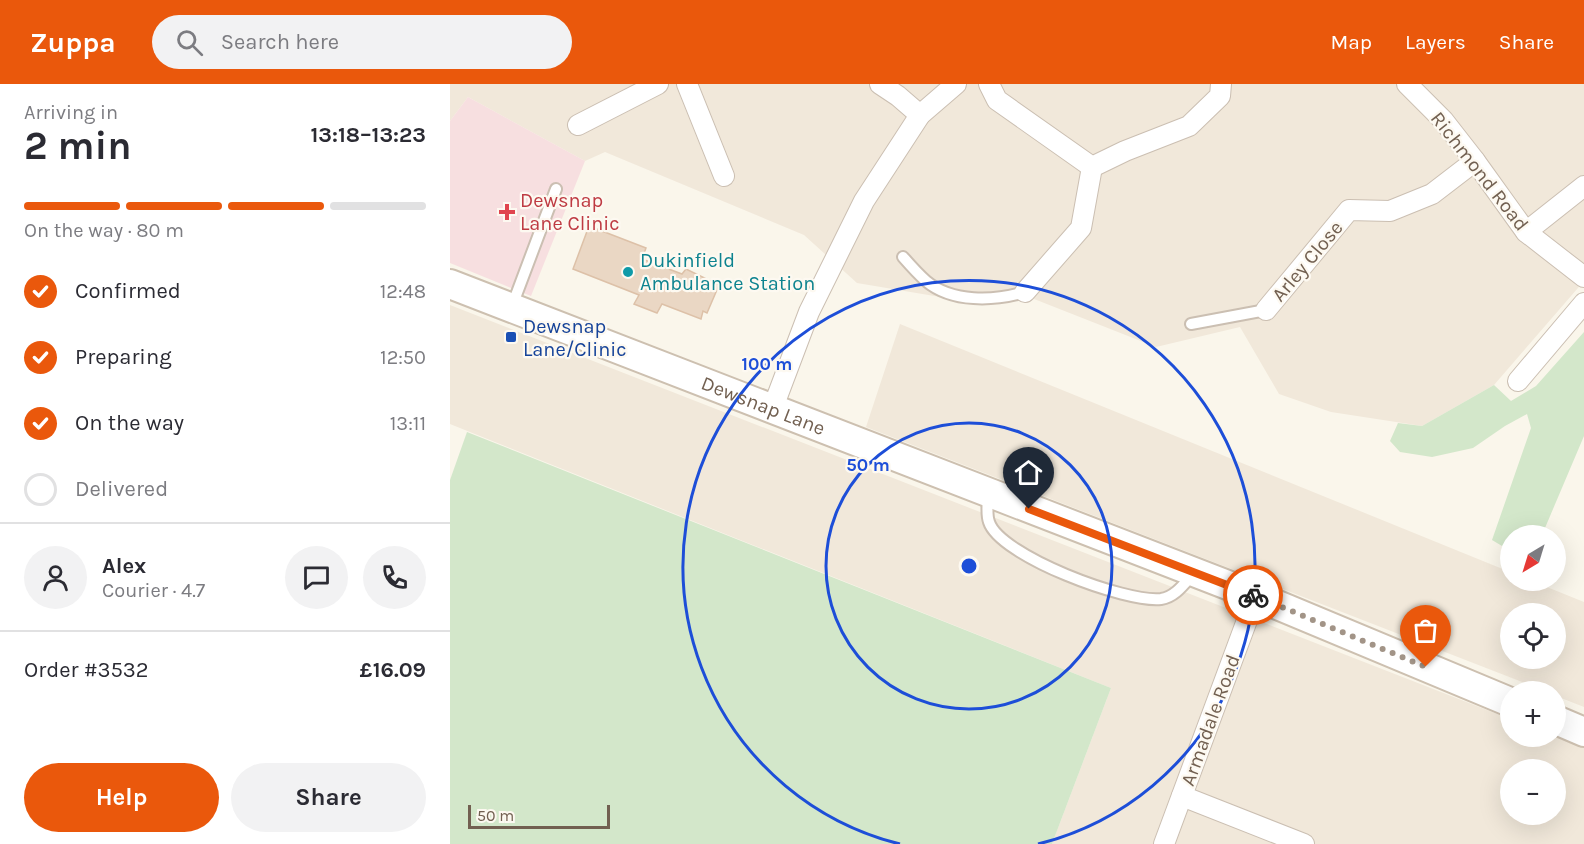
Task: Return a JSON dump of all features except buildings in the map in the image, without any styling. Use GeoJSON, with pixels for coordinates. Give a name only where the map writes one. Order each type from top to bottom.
{"type":"FeatureCollection","features":[{"type":"Feature","properties":{"kind":"street"},"geometry":{"type":"LineString","coordinates":[[578,125],[658,84]]}},
{"type":"Feature","properties":{"kind":"street"},"geometry":{"type":"LineString","coordinates":[[687,84],[724,176]]}},
{"type":"Feature","properties":{"kind":"street"},"geometry":{"type":"LineString","coordinates":[[880,84],[920,115]]}},
{"type":"Feature","properties":{"kind":"street"},"geometry":{"type":"LineString","coordinates":[[772,410],[809,312],[859,211],[920,115],[956,84]]}},
{"type":"Feature","properties":{"kind":"street"},"geometry":{"type":"LineString","coordinates":[[989,84],[997,100],[1092,167]]}},
{"type":"Feature","properties":{"kind":"street"},"geometry":{"type":"LineString","coordinates":[[1092,167],[1188,126],[1220,96],[1221,84]]}},
{"type":"Feature","properties":{"kind":"street","name":"Richmond Road"},"geometry":{"type":"LineString","coordinates":[[1415,87],[1475,161],[1526,232],[1584,277]]}},
{"type":"Feature","properties":{"kind":"street","name":"Arley Close"},"geometry":{"type":"LineString","coordinates":[[1266,310],[1349,210],[1390,211],[1432,194],[1475,161]]}},
{"type":"Feature","properties":{"kind":"street"},"geometry":{"type":"LineString","coordinates":[[1024,292],[1081,228],[1092,167]]}},
{"type":"Feature","properties":{"kind":"street"},"geometry":{"type":"LineString","coordinates":[[1526,232],[1584,186]]}},
{"type":"Feature","properties":{"kind":"street","name":"Dewsnap Lane"},"geometry":{"type":"LineString","coordinates":[[450,284],[1193,574],[1256,596],[1500,698]]}},
{"type":"Feature","properties":{"kind":"street"},"geometry":{"type":"LineString","coordinates":[[1518,381],[1584,303]]}},
{"type":"Feature","properties":{"kind":"street","name":"Armadale Road"},"geometry":{"type":"LineString","coordinates":[[1164,844],[1256,596]]}},
{"type":"Feature","properties":{"kind":"street"},"geometry":{"type":"LineString","coordinates":[[1566,724],[1584,732]]}},
{"type":"Feature","properties":{"kind":"street"},"geometry":{"type":"LineString","coordinates":[[1182,796],[1304,844]]}},
{"type":"Feature","properties":{"kind":"lane"},"geometry":{"type":"LineString","coordinates":[[512,307],[556,189]]}},
{"type":"Feature","properties":{"kind":"lane"},"geometry":{"type":"LineString","coordinates":[[903,257],[926,281],[944,292],[971,297],[1004,298],[1024,292]]}},
{"type":"Feature","properties":{"kind":"lane"},"geometry":{"type":"LineString","coordinates":[[1191,324],[1266,310]]}},
{"type":"Feature","properties":{"kind":"lane"},"geometry":{"type":"LineString","coordinates":[[988,493],[989,522],[998,535],[1016,548],[1075,579],[1112,592],[1162,599],[1175,594],[1193,574]]}},
{"type":"Feature","properties":{"kind":"shaded area"},"geometry":{"type":"Polygon","coordinates":[[[450,84],[1584,84],[1584,281],[1494,385],[1422,426],[1331,412],[1279,394],[1240,327],[1156,347],[1029,297],[964,301],[857,283],[804,235],[605,152],[585,161],[468,97],[450,121],[450,84]]]}},
{"type":"Feature","properties":{"kind":"shaded area","name":"Dewsnap Lane Clinic"},"geometry":{"type":"Polygon","coordinates":[[[468,97],[585,161],[531,296],[450,263],[450,121],[468,97]]]}},
{"type":"Feature","properties":{"kind":"shaded area"},"geometry":{"type":"Polygon","coordinates":[[[450,305],[1500,715],[1500,747],[1566,747],[1566,740],[1584,748],[1584,844],[1052,844],[1111,688],[450,424],[450,305]]]}},
{"type":"Feature","properties":{"kind":"shaded area"},"geometry":{"type":"Polygon","coordinates":[[[900,324],[1500,568],[1500,591],[1557,591],[1584,602],[1584,707],[1566,700],[1566,681],[1519,681],[866,427],[900,324]]]}},
{"type":"Feature","properties":{"kind":"green space"},"geometry":{"type":"Polygon","coordinates":[[[1584,332],[1584,436],[1546,525],[1500,525],[1500,545],[1492,540],[1531,428],[1527,414],[1473,448],[1432,457],[1400,452],[1390,441],[1398,423],[1422,426],[1494,385],[1511,401],[1536,386],[1584,332]]]}},
{"type":"Feature","properties":{"kind":"green space"},"geometry":{"type":"Polygon","coordinates":[[[467,432],[1111,688],[1052,844],[450,844],[450,480],[467,432]]]}},
{"type":"Feature","properties":{"kind":"way so far"},"geometry":{"type":"LineString","coordinates":[[1253,595],[1426,667]]}},
{"type":"Feature","properties":{"kind":"place","name":"Dewsnap Lane Clinic"},"geometry":{"type":"Point","coordinates":[507,212]}},
{"type":"Feature","properties":{"kind":"place","name":"Dukinfield Ambulance Station"},"geometry":{"type":"Point","coordinates":[628,272]}},
{"type":"Feature","properties":{"kind":"place","name":"Dewsnap Lane/Clinic"},"geometry":{"type":"Point","coordinates":[511,337]}},
{"type":"Feature","properties":{"kind":"route"},"geometry":{"type":"LineString","coordinates":[[1029,509],[1193,574],[1253,595]]}}]}
